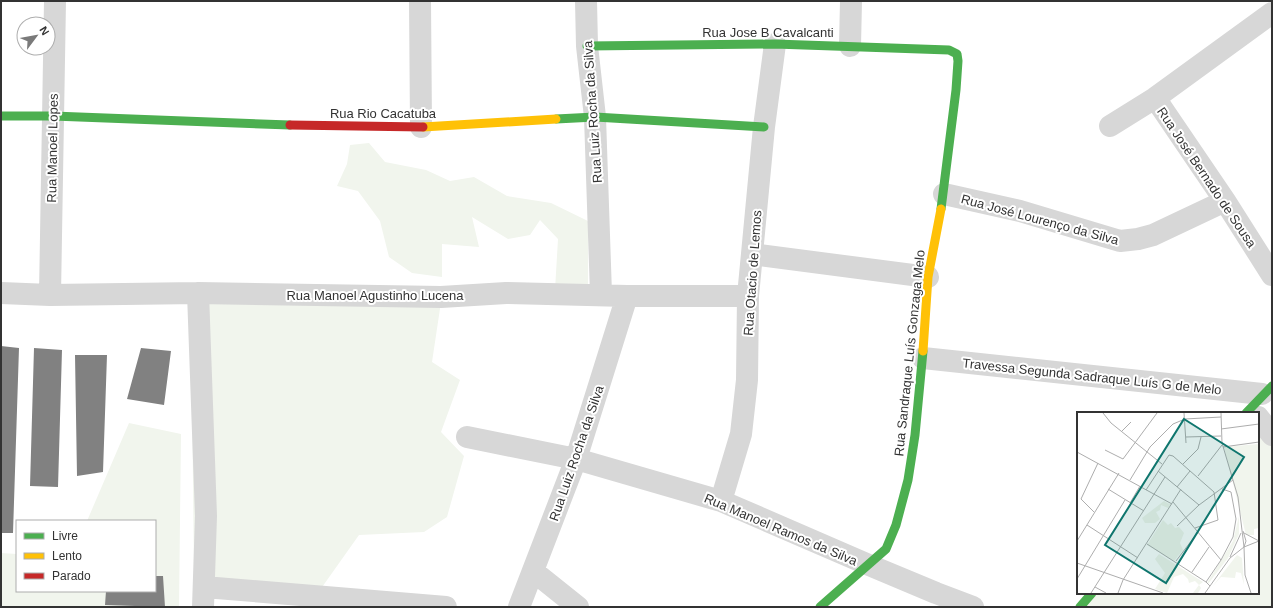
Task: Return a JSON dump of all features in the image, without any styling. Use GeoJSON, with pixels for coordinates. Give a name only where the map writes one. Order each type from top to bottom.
{"type":"FeatureCollection","features":[{"type":"Feature","properties":{"kind":"street","name":"Rua Manoel Lopes"},"geometry":{"type":"LineString","coordinates":[[50,295],[55,1]]}},
{"type":"Feature","properties":{"kind":"street"},"geometry":{"type":"LineString","coordinates":[[420,1],[421,127]]}},
{"type":"Feature","properties":{"kind":"street","name":"Rua Luiz Rocha da Silva"},"geometry":{"type":"LineString","coordinates":[[586,1],[587,46],[596,117],[601,294]]}},
{"type":"Feature","properties":{"kind":"street"},"geometry":{"type":"LineString","coordinates":[[850,46],[851,1]]}},
{"type":"Feature","properties":{"kind":"street"},"geometry":{"type":"LineString","coordinates":[[1110,126],[1155,98],[1272,13]]}},
{"type":"Feature","properties":{"kind":"street","name":"Rua Jose B Cavalcanti"},"geometry":{"type":"LineString","coordinates":[[587,46],[775,44],[949,50]]}},
{"type":"Feature","properties":{"kind":"street","name":"Rua Otacio de Lemos"},"geometry":{"type":"LineString","coordinates":[[721,501],[741,434],[747,380],[748,296],[764,127],[775,44]]}},
{"type":"Feature","properties":{"kind":"street","name":"Rua Sandraque Luís Gonzaga Melo"},"geometry":{"type":"LineString","coordinates":[[820,607],[869,566],[886,549],[896,525],[908,480],[915,435],[923,358],[928,277],[944,194],[958,61],[957,54],[949,50]]}},
{"type":"Feature","properties":{"kind":"street","name":"Rua José Bernado de Sousa"},"geometry":{"type":"LineString","coordinates":[[1155,98],[1272,275]]}},
{"type":"Feature","properties":{"kind":"street","name":"Rua Rio Cacatuba"},"geometry":{"type":"LineString","coordinates":[[1,116],[53,116],[322,126],[421,127],[596,117],[764,127]]}},
{"type":"Feature","properties":{"kind":"street","name":"Rua José Lourenço da Silva"},"geometry":{"type":"LineString","coordinates":[[944,194],[1020,211],[1120,241],[1138,239],[1153,235],[1225,202]]}},
{"type":"Feature","properties":{"kind":"street"},"geometry":{"type":"LineString","coordinates":[[752,254],[928,277]]}},
{"type":"Feature","properties":{"kind":"street","name":"Rua Manoel Agustinho Lucena"},"geometry":{"type":"LineString","coordinates":[[1,293],[50,295],[198,293],[441,297],[506,293],[601,294],[626,296],[748,296]]}},
{"type":"Feature","properties":{"kind":"street"},"geometry":{"type":"LineString","coordinates":[[198,293],[206,516],[203,597],[446,607]]}},
{"type":"Feature","properties":{"kind":"street","name":"Rua Luiz Rocha da Silva"},"geometry":{"type":"LineString","coordinates":[[519,607],[576,459],[626,296]]}},
{"type":"Feature","properties":{"kind":"street","name":"Travessa Segunda Sadraque Luís G de Melo"},"geometry":{"type":"LineString","coordinates":[[923,358],[1257,405]]}},
{"type":"Feature","properties":{"kind":"street"},"geometry":{"type":"LineString","coordinates":[[1257,405],[1272,435]]}},
{"type":"Feature","properties":{"kind":"street","name":"Rua Manoel Ramos da Silva"},"geometry":{"type":"LineString","coordinates":[[467,437],[576,459],[721,501],[869,566],[940,600],[973,607]]}},
{"type":"Feature","properties":{"kind":"street"},"geometry":{"type":"LineString","coordinates":[[532,571],[578,607]]}},
{"type":"Feature","properties":{"kind":"street"},"geometry":{"type":"LineString","coordinates":[[1080,607],[1091,594]]}},
{"type":"Feature","properties":{"kind":"shaded area"},"geometry":{"type":"Polygon","coordinates":[[[369,143],[385,162],[426,170],[450,181],[474,177],[507,196],[551,203],[588,221],[588,295],[555,290],[558,239],[540,220],[530,235],[508,239],[472,217],[479,247],[442,244],[442,277],[412,273],[389,257],[380,221],[358,191],[337,186],[347,164],[350,145],[369,143]]]}},
{"type":"Feature","properties":{"kind":"shaded area"},"geometry":{"type":"Polygon","coordinates":[[[191,297],[441,302],[432,362],[460,380],[441,432],[464,456],[447,517],[424,532],[359,535],[320,590],[194,576],[191,297]]]}},
{"type":"Feature","properties":{"kind":"shaded area"},"geometry":{"type":"Polygon","coordinates":[[[129,423],[181,434],[179,607],[1,607],[1,553],[16,554],[16,592],[156,592],[156,520],[87,520],[129,423]]]}},
{"type":"Feature","properties":{"kind":"shaded area"},"geometry":{"type":"Polygon","coordinates":[[[1259,427],[1272,445],[1272,607],[1084,607],[1095,594],[1259,594],[1259,427]]]}},
{"type":"Feature","properties":{"kind":"building"},"geometry":{"type":"Polygon","coordinates":[[[1,346],[19,348],[13,533],[1,533],[1,346]]]}},
{"type":"Feature","properties":{"kind":"building"},"geometry":{"type":"Polygon","coordinates":[[[34,348],[62,350],[58,487],[30,486],[34,348]]]}},
{"type":"Feature","properties":{"kind":"building"},"geometry":{"type":"Polygon","coordinates":[[[141,348],[171,351],[164,405],[127,399],[141,348]]]}},
{"type":"Feature","properties":{"kind":"building"},"geometry":{"type":"Polygon","coordinates":[[[75,355],[107,355],[103,472],[77,476],[75,355]]]}},
{"type":"Feature","properties":{"kind":"building"},"geometry":{"type":"Polygon","coordinates":[[[156,576],[163,576],[165,607],[105,605],[106,592],[156,592],[156,576]]]}},
{"type":"Feature","properties":{"kind":"traffic: fast"},"geometry":{"type":"LineString","coordinates":[[587,46],[775,44],[949,50],[957,54],[958,61],[956,90],[941,209]]}},
{"type":"Feature","properties":{"kind":"traffic: fast"},"geometry":{"type":"LineString","coordinates":[[1,116],[53,116],[290,125]]}},
{"type":"Feature","properties":{"kind":"traffic: fast"},"geometry":{"type":"LineString","coordinates":[[556,119],[595,117],[764,127]]}},
{"type":"Feature","properties":{"kind":"traffic: fast"},"geometry":{"type":"LineString","coordinates":[[820,607],[886,549],[896,525],[908,480],[915,435],[923,351]]}},
{"type":"Feature","properties":{"kind":"traffic: fast"},"geometry":{"type":"LineString","coordinates":[[1247,412],[1272,386]]}},
{"type":"Feature","properties":{"kind":"traffic: fast"},"geometry":{"type":"LineString","coordinates":[[1080,607],[1091,594]]}},
{"type":"Feature","properties":{"kind":"traffic: slow"},"geometry":{"type":"LineString","coordinates":[[423,127],[556,119]]}},
{"type":"Feature","properties":{"kind":"traffic: slow"},"geometry":{"type":"LineString","coordinates":[[923,351],[928,277],[941,209]]}},
{"type":"Feature","properties":{"kind":"traffic: jam"},"geometry":{"type":"LineString","coordinates":[[290,125],[423,127]]}}]}
